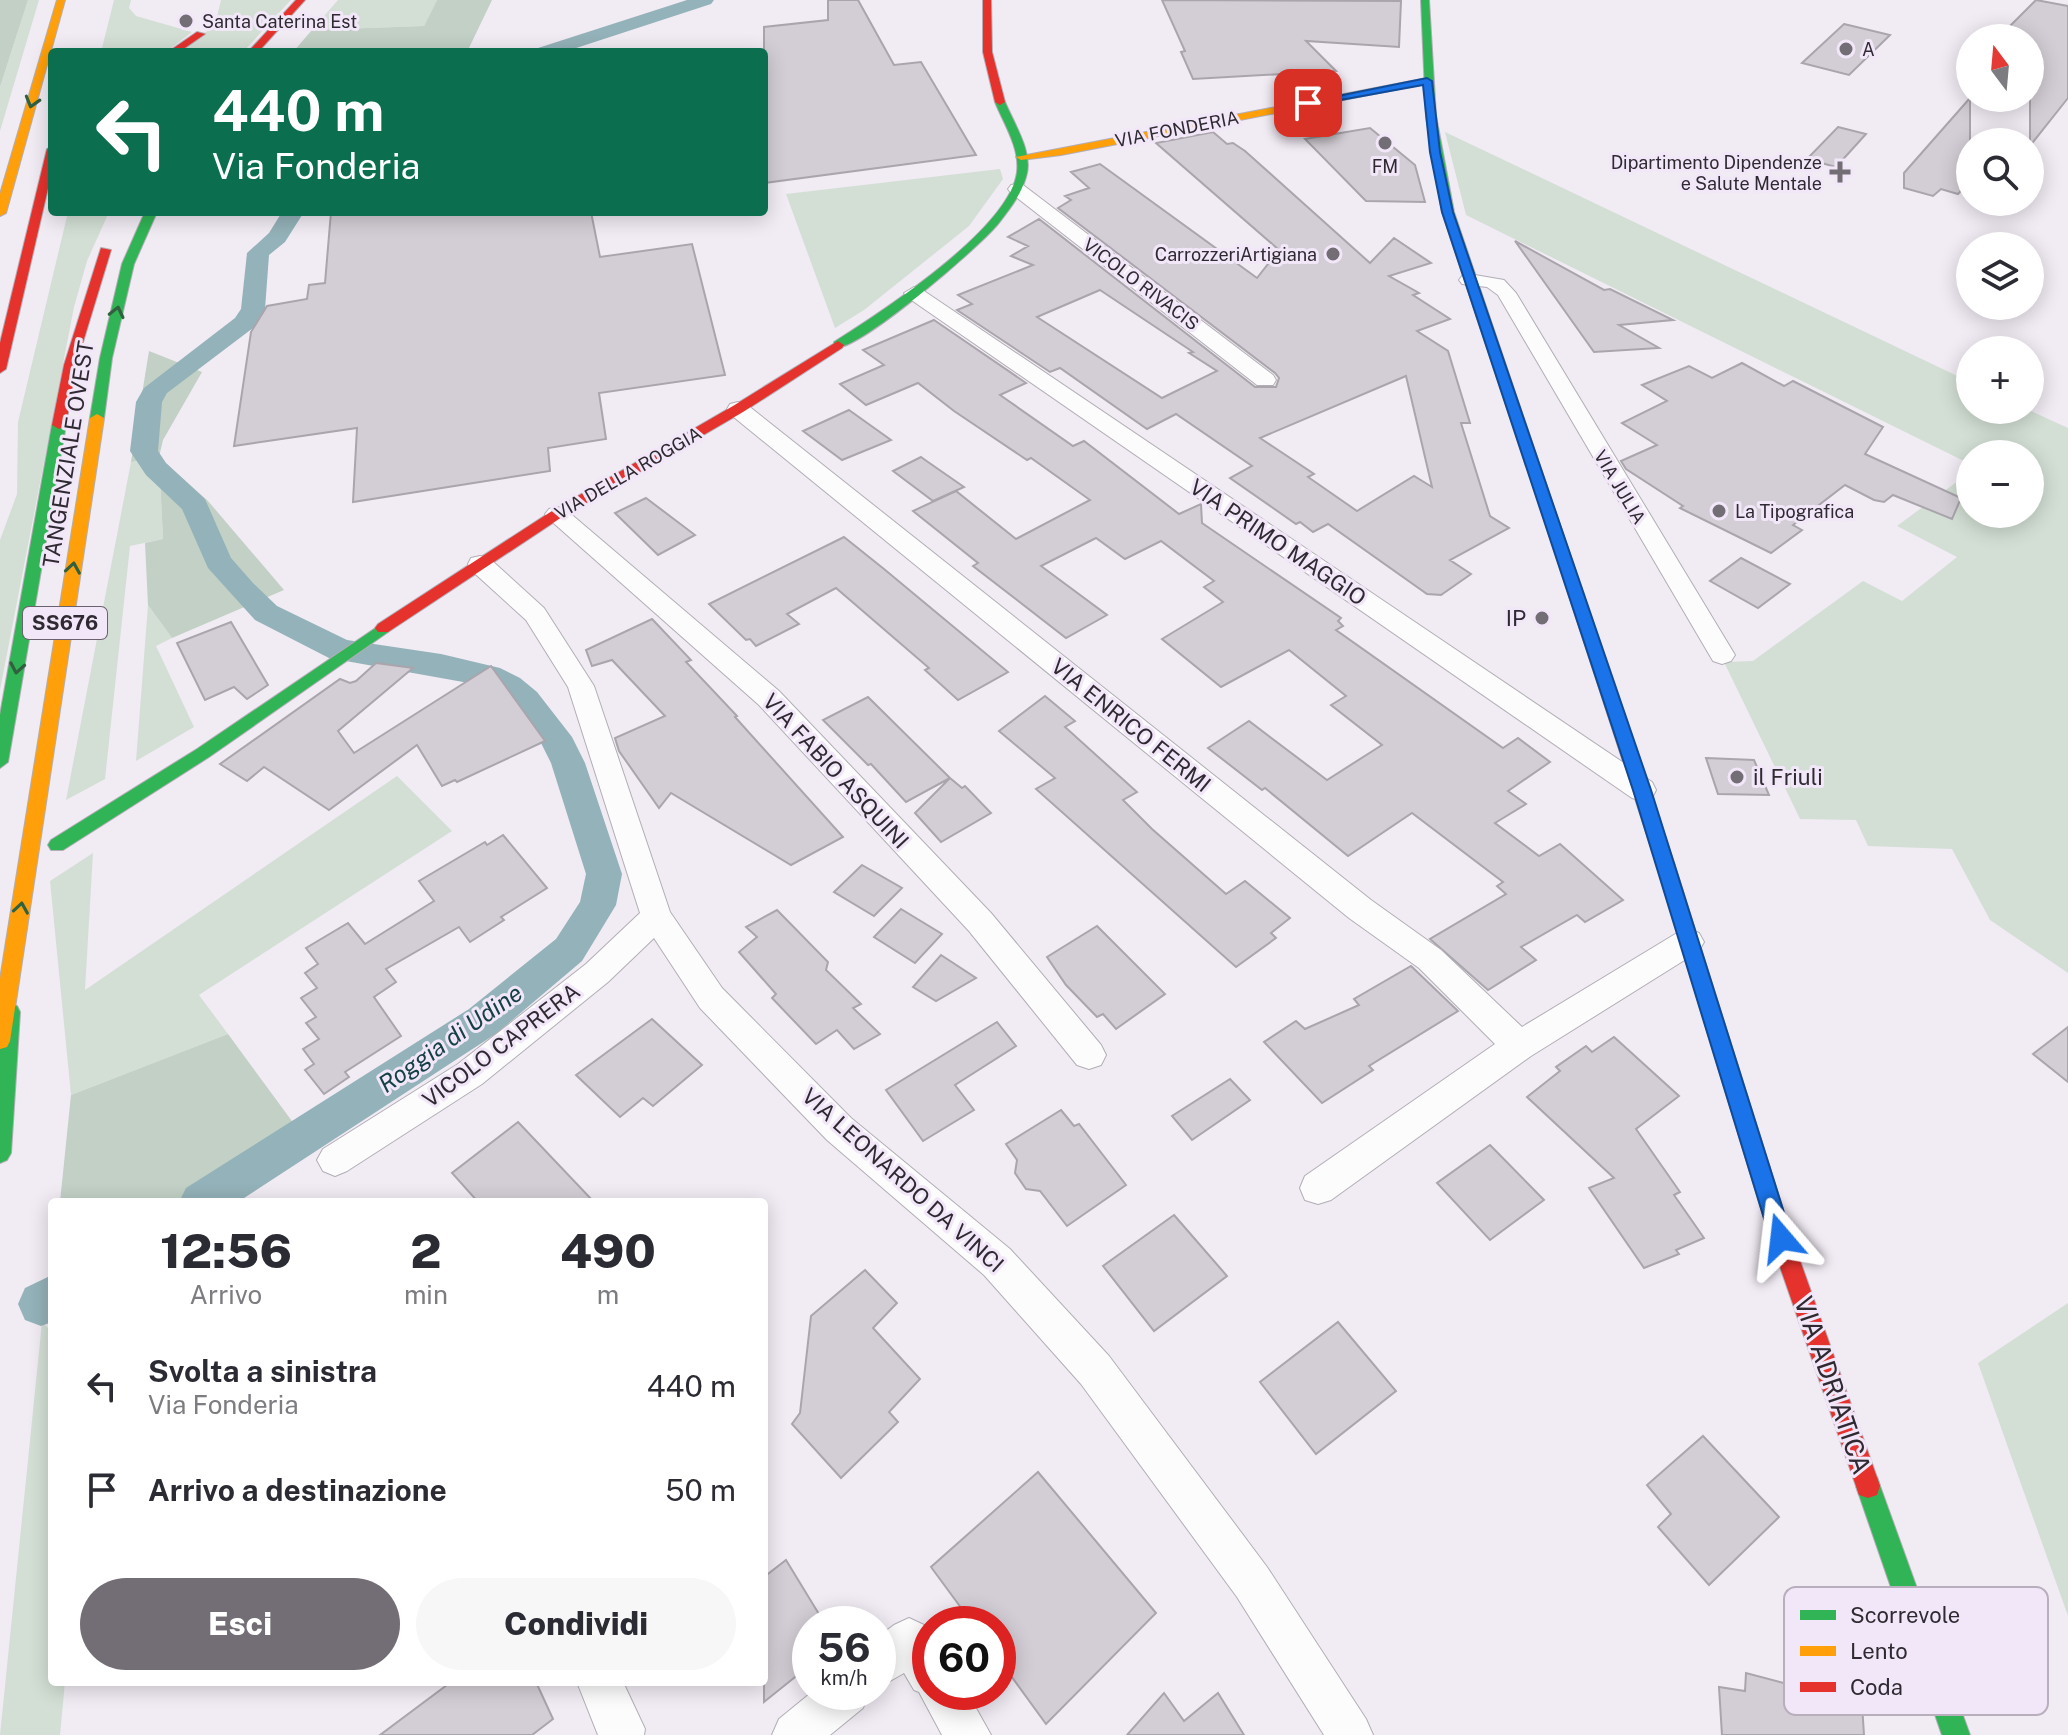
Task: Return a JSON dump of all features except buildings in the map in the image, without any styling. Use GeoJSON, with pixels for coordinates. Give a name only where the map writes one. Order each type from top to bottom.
{"type":"FeatureCollection","features":[{"type":"Feature","properties":{"kind":"main road"},"geometry":{"type":"LineString","coordinates":[[0,213],[61,0]]}},
{"type":"Feature","properties":{"kind":"main road","name":"VIA DELLA ROGGIA"},"geometry":{"type":"LineString","coordinates":[[57,845],[203,753],[365,640],[557,514],[738,409],[914,293],[986,230],[1017,189],[1022,177],[1021,157],[988,70],[984,38],[987,0]]}},
{"type":"Feature","properties":{"kind":"main road","name":"VIA ADRIATICA"},"geometry":{"type":"LineString","coordinates":[[1425,0],[1427,81],[1448,212],[1642,790],[1781,1238],[1904,1587]]}},
{"type":"Feature","properties":{"kind":"main road"},"geometry":{"type":"LineString","coordinates":[[258,48],[308,5]]}},
{"type":"Feature","properties":{"kind":"main road"},"geometry":{"type":"LineString","coordinates":[[280,48],[308,5]]}},
{"type":"Feature","properties":{"kind":"main road"},"geometry":{"type":"LineString","coordinates":[[179,48],[200,34]]}},
{"type":"Feature","properties":{"kind":"main road","name":"VIA FONDERIA"},"geometry":{"type":"LineString","coordinates":[[1021,157],[1061,152],[1427,81]]}},
{"type":"Feature","properties":{"kind":"main road"},"geometry":{"type":"LineString","coordinates":[[0,369],[48,165]]}},
{"type":"Feature","properties":{"kind":"main road"},"geometry":{"type":"LineString","coordinates":[[24,259],[53,216]]}},
{"type":"Feature","properties":{"kind":"main road","name":"TANGENZIALE OVEST"},"geometry":{"type":"LineString","coordinates":[[0,1041],[106,358],[128,264],[149,216]]}},
{"type":"Feature","properties":{"kind":"main road","name":"TANGENZIALE OVEST"},"geometry":{"type":"LineString","coordinates":[[0,762],[70,365],[109,239]]}},
{"type":"Feature","properties":{"kind":"main road"},"geometry":{"type":"LineString","coordinates":[[0,1153],[15,947]]}},
{"type":"Feature","properties":{"kind":"main road","name":"VIA ADRIATICA"},"geometry":{"type":"LineString","coordinates":[[1949,1715],[1956,1735]]}},
{"type":"Feature","properties":{"kind":"street","name":"VICOLO RIVACIS"},"geometry":{"type":"LineString","coordinates":[[1017,189],[1265,380]]}},
{"type":"Feature","properties":{"kind":"street","name":"VIA JULIA"},"geometry":{"type":"LineString","coordinates":[[1469,280],[1495,281],[1501,285],[1722,655]]}},
{"type":"Feature","properties":{"kind":"street","name":"VIA PRIMO MAGGIO"},"geometry":{"type":"LineString","coordinates":[[914,293],[1642,790]]}},
{"type":"Feature","properties":{"kind":"street"},"geometry":{"type":"LineString","coordinates":[[1482,318],[1519,318]]}},
{"type":"Feature","properties":{"kind":"street","name":"VIA ENRICO FERMI"},"geometry":{"type":"LineString","coordinates":[[738,409],[1347,899],[1430,959],[1519,1046]]}},
{"type":"Feature","properties":{"kind":"street","name":"VIA FABIO ASQUINI"},"geometry":{"type":"LineString","coordinates":[[557,514],[769,698],[980,922],[1089,1055]]}},
{"type":"Feature","properties":{"kind":"street","name":"VIA LEONARDO DA VINCI"},"geometry":{"type":"LineString","coordinates":[[480,564],[535,614],[581,686],[656,916],[711,998],[839,1129],[997,1262],[1095,1370],[1252,1582],[1350,1735]]}},
{"type":"Feature","properties":{"kind":"street","name":"VICOLO CAPRERA"},"geometry":{"type":"LineString","coordinates":[[335,1160],[470,1074],[597,973],[656,916]]}},
{"type":"Feature","properties":{"kind":"street"},"geometry":{"type":"LineString","coordinates":[[1318,1188],[1519,1046],[1688,942]]}},
{"type":"Feature","properties":{"kind":"street"},"geometry":{"type":"LineString","coordinates":[[896,1651],[909,1640],[912,1645]]}},
{"type":"Feature","properties":{"kind":"street"},"geometry":{"type":"LineString","coordinates":[[601,1686],[622,1729],[621,1735]]}},
{"type":"Feature","properties":{"kind":"street"},"geometry":{"type":"LineString","coordinates":[[795,1735],[825,1710]]}},
{"type":"Feature","properties":{"kind":"street"},"geometry":{"type":"LineString","coordinates":[[952,1710],[968,1735]]}},
{"type":"Feature","properties":{"kind":"shaded area"},"geometry":{"type":"Polygon","coordinates":[[[0,0],[28,0],[0,87],[0,0]]]}},
{"type":"Feature","properties":{"kind":"shaded area"},"geometry":{"type":"Polygon","coordinates":[[[28,0],[39,0],[0,131],[0,87],[28,0]]]}},
{"type":"Feature","properties":{"kind":"shaded area"},"geometry":{"type":"Polygon","coordinates":[[[114,0],[131,0],[129,8],[136,16],[192,32],[171,48],[102,48],[114,0]]]}},
{"type":"Feature","properties":{"kind":"shaded area"},"geometry":{"type":"Polygon","coordinates":[[[221,0],[291,0],[247,48],[185,48],[215,25],[221,0]]]}},
{"type":"Feature","properties":{"kind":"shaded area"},"geometry":{"type":"Polygon","coordinates":[[[338,0],[437,0],[424,26],[312,30],[338,0]]]}},
{"type":"Feature","properties":{"kind":"shaded area"},"geometry":{"type":"Polygon","coordinates":[[[437,0],[492,0],[469,48],[296,48],[312,30],[424,26],[437,0]]]}},
{"type":"Feature","properties":{"kind":"shaded area"},"geometry":{"type":"Polygon","coordinates":[[[1445,132],[1956,375],[1956,424],[2044,424],[2044,417],[2068,428],[2068,973],[1990,920],[1952,849],[1868,846],[1856,820],[1800,819],[1724,662],[1753,661],[1863,581],[1902,601],[1957,557],[1897,526],[1956,482],[1956,528],[2044,528],[2044,440],[1956,440],[1956,457],[1466,215],[1445,132]]]}},
{"type":"Feature","properties":{"kind":"shaded area"},"geometry":{"type":"Polygon","coordinates":[[[1000,169],[1003,179],[969,226],[864,310],[835,328],[786,194],[1000,169]]]}},
{"type":"Feature","properties":{"kind":"shaded area"},"geometry":{"type":"Polygon","coordinates":[[[67,216],[107,216],[87,261],[74,307],[0,690],[0,540],[17,494],[18,422],[67,216]]]}},
{"type":"Feature","properties":{"kind":"shaded area"},"geometry":{"type":"Polygon","coordinates":[[[149,351],[202,372],[163,440],[159,457],[131,462],[149,351]]]}},
{"type":"Feature","properties":{"kind":"shaded area"},"geometry":{"type":"Polygon","coordinates":[[[159,457],[163,539],[130,546],[105,779],[66,800],[131,462],[159,457]]]}},
{"type":"Feature","properties":{"kind":"shaded area"},"geometry":{"type":"Polygon","coordinates":[[[159,457],[208,501],[284,590],[172,638],[148,605],[145,543],[163,539],[159,457]]]}},
{"type":"Feature","properties":{"kind":"shaded area"},"geometry":{"type":"Polygon","coordinates":[[[148,605],[172,638],[156,646],[194,727],[136,761],[148,605]]]}},
{"type":"Feature","properties":{"kind":"shaded area"},"geometry":{"type":"Polygon","coordinates":[[[397,776],[452,831],[199,995],[228,1034],[71,1095],[50,881],[93,853],[85,990],[397,776]]]}},
{"type":"Feature","properties":{"kind":"shaded area"},"geometry":{"type":"Polygon","coordinates":[[[228,1034],[297,1128],[181,1198],[60,1198],[71,1095],[228,1034]]]}},
{"type":"Feature","properties":{"kind":"shaded area"},"geometry":{"type":"Polygon","coordinates":[[[2068,1303],[2068,1616],[1978,1363],[2068,1303]]]}},
{"type":"Feature","properties":{"kind":"shaded area"},"geometry":{"type":"Polygon","coordinates":[[[42,1322],[48,1328],[48,1686],[65,1686],[60,1735],[0,1735],[42,1322]]]}},
{"type":"Feature","properties":{"kind":"waterway","name":"Roggia di Udine"},"geometry":{"type":"LineString","coordinates":[[557,48],[705,0]]}},
{"type":"Feature","properties":{"kind":"waterway","name":"Roggia di Udine"},"geometry":{"type":"LineString","coordinates":[[207,1198],[483,1021],[569,950],[598,905],[604,874],[568,763],[555,737],[526,700],[509,686],[489,676],[441,665],[340,650],[266,613],[218,561],[195,505],[156,469],[144,451],[149,402],[157,388],[244,323],[253,309],[258,253],[277,237],[290,216]]}},
{"type":"Feature","properties":{"kind":"waterway","name":"Roggia di Udine"},"geometry":{"type":"LineString","coordinates":[[41,1304],[48,1300]]}},
{"type":"Feature","properties":{"kind":"traffic: fast"},"geometry":{"type":"LineString","coordinates":[[1425,0],[1431,116],[1448,212],[1552,522]]}},
{"type":"Feature","properties":{"kind":"traffic: fast"},"geometry":{"type":"LineString","coordinates":[[838,345],[942,271],[993,223],[1011,200],[1021,178],[1022,160],[1000,102]]}},
{"type":"Feature","properties":{"kind":"traffic: fast"},"geometry":{"type":"LineString","coordinates":[[97,418],[106,358],[128,264],[149,216]]}},
{"type":"Feature","properties":{"kind":"traffic: fast"},"geometry":{"type":"LineString","coordinates":[[0,762],[59,425]]}},
{"type":"Feature","properties":{"kind":"traffic: fast"},"geometry":{"type":"LineString","coordinates":[[57,845],[203,753],[383,628]]}},
{"type":"Feature","properties":{"kind":"traffic: fast"},"geometry":{"type":"LineString","coordinates":[[0,1153],[10,1012]]}},
{"type":"Feature","properties":{"kind":"traffic: fast"},"geometry":{"type":"LineString","coordinates":[[1868,1486],[1904,1587]]}},
{"type":"Feature","properties":{"kind":"traffic: fast"},"geometry":{"type":"LineString","coordinates":[[1949,1715],[1956,1735]]}},
{"type":"Feature","properties":{"kind":"traffic: slow"},"geometry":{"type":"LineString","coordinates":[[0,213],[61,0]]}},
{"type":"Feature","properties":{"kind":"traffic: slow"},"geometry":{"type":"LineString","coordinates":[[1021,157],[1061,152],[1427,81]]}},
{"type":"Feature","properties":{"kind":"traffic: slow"},"geometry":{"type":"LineString","coordinates":[[0,1041],[97,418]]}},
{"type":"Feature","properties":{"kind":"traffic: slow"},"geometry":{"type":"LineString","coordinates":[[1552,522],[1666,866]]}},
{"type":"Feature","properties":{"kind":"traffic: jam"},"geometry":{"type":"LineString","coordinates":[[257,48],[301,0]]}},
{"type":"Feature","properties":{"kind":"traffic: jam"},"geometry":{"type":"LineString","coordinates":[[987,0],[988,52],[1000,102]]}},
{"type":"Feature","properties":{"kind":"traffic: jam"},"geometry":{"type":"LineString","coordinates":[[179,48],[200,34]]}},
{"type":"Feature","properties":{"kind":"traffic: jam"},"geometry":{"type":"LineString","coordinates":[[0,369],[48,166]]}},
{"type":"Feature","properties":{"kind":"traffic: jam"},"geometry":{"type":"LineString","coordinates":[[59,425],[70,365],[105,250]]}},
{"type":"Feature","properties":{"kind":"traffic: jam"},"geometry":{"type":"LineString","coordinates":[[383,628],[557,514],[738,409],[838,345]]}},
{"type":"Feature","properties":{"kind":"traffic: jam"},"geometry":{"type":"LineString","coordinates":[[1666,866],[1781,1238],[1868,1486]]}},
{"type":"Feature","properties":{"kind":"place","name":"Santa Caterina Est"},"geometry":{"type":"Point","coordinates":[186,21]}},
{"type":"Feature","properties":{"kind":"place","name":"A"},"geometry":{"type":"Point","coordinates":[1846,49]}},
{"type":"Feature","properties":{"kind":"place","name":"FM"},"geometry":{"type":"Point","coordinates":[1385,143]}},
{"type":"Feature","properties":{"kind":"place","name":"Dipartimento Dipendenze e Salute Mentale"},"geometry":{"type":"Point","coordinates":[1840,172]}},
{"type":"Feature","properties":{"kind":"place","name":"CarrozzeriArtigiana"},"geometry":{"type":"Point","coordinates":[1333,254]}},
{"type":"Feature","properties":{"kind":"place","name":"La Tipografica"},"geometry":{"type":"Point","coordinates":[1719,511]}},
{"type":"Feature","properties":{"kind":"place","name":"IP"},"geometry":{"type":"Point","coordinates":[1542,618]}},
{"type":"Feature","properties":{"kind":"place","name":"il Friuli"},"geometry":{"type":"Point","coordinates":[1737,777]}},
{"type":"Feature","properties":{"kind":"route"},"geometry":{"type":"LineString","coordinates":[[1308,103],[1427,81],[1435,152],[1448,212],[1642,790],[1781,1238]]}}]}
